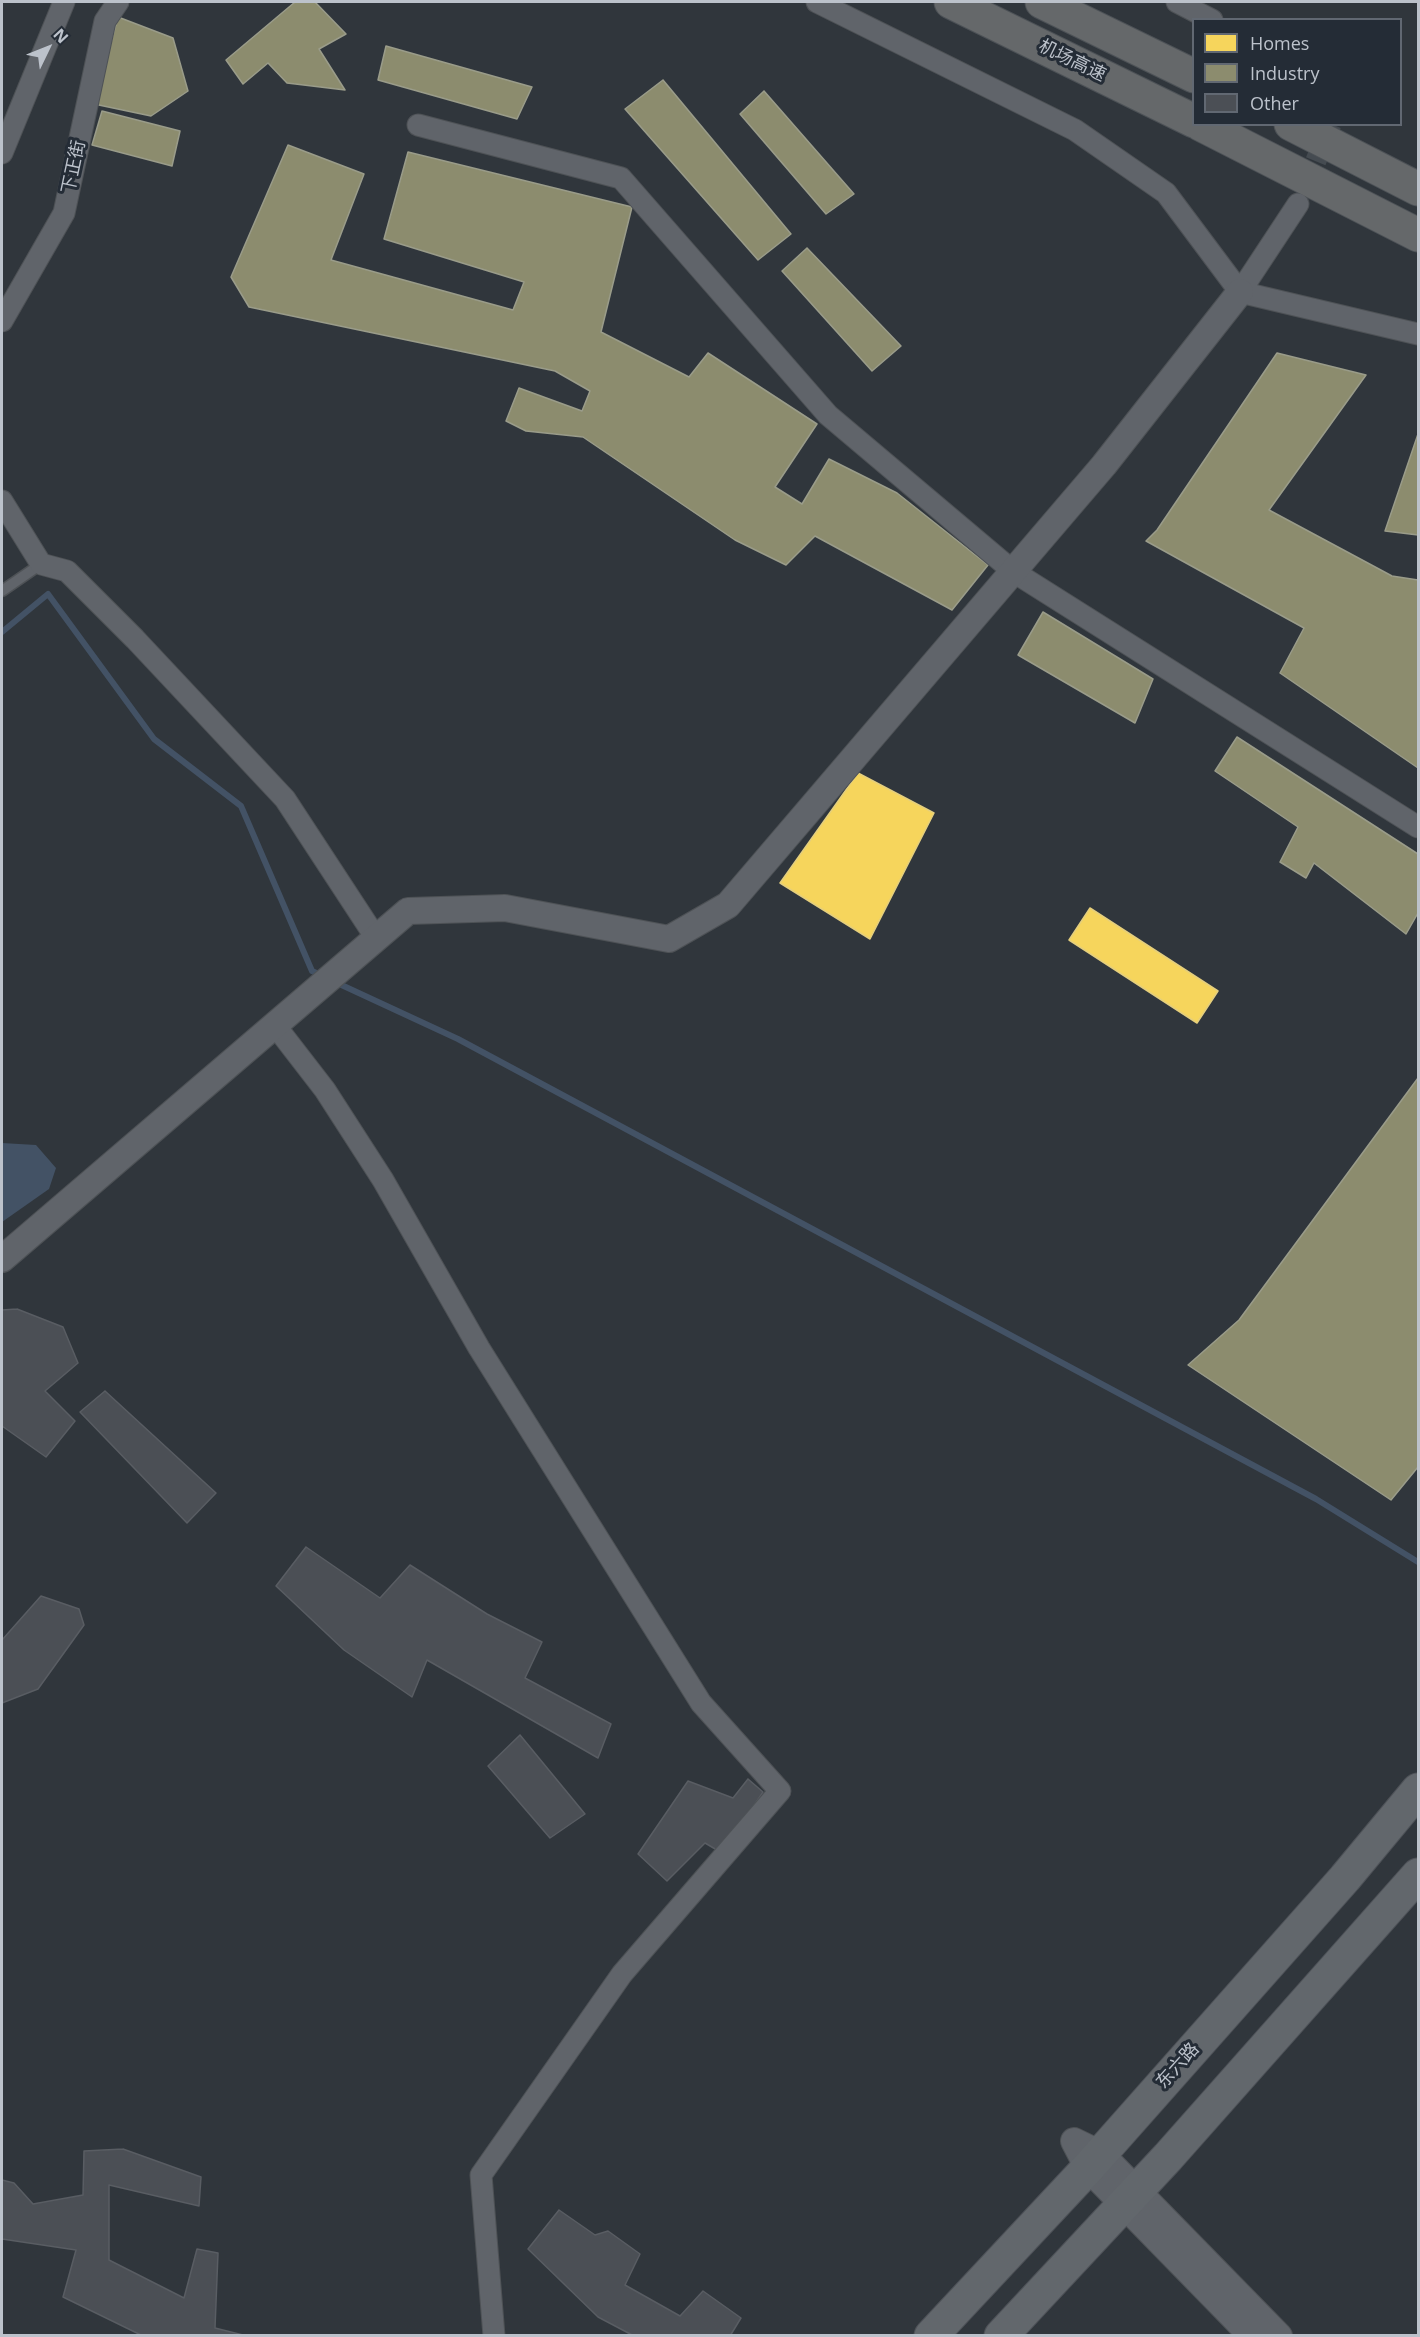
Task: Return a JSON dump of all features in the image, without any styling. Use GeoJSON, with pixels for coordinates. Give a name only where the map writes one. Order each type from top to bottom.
{"type":"FeatureCollection","features":[{"type":"Feature","properties":{"kind":"highway","name":"机场高速"},"geometry":{"type":"LineString","coordinates":[[951,2],[1192,120]]}},
{"type":"Feature","properties":{"kind":"highway"},"geometry":{"type":"LineString","coordinates":[[1042,2],[1192,75]]}},
{"type":"Feature","properties":{"kind":"highway"},"geometry":{"type":"LineString","coordinates":[[1204,126],[1419,235]]}},
{"type":"Feature","properties":{"kind":"highway"},"geometry":{"type":"LineString","coordinates":[[1295,126],[1419,189]]}},
{"type":"Feature","properties":{"kind":"main road","name":"东六路"},"geometry":{"type":"LineString","coordinates":[[931,2336],[1094,2161],[1345,1878],[1419,1790]]}},
{"type":"Feature","properties":{"kind":"main road"},"geometry":{"type":"LineString","coordinates":[[1001,2336],[1131,2198],[1419,1875]]}},
{"type":"Feature","properties":{"kind":"street"},"geometry":{"type":"LineString","coordinates":[[2,153],[64,2]]}},
{"type":"Feature","properties":{"kind":"street","name":"下正街"},"geometry":{"type":"LineString","coordinates":[[2,321],[64,213],[105,21],[118,2]]}},
{"type":"Feature","properties":{"kind":"street"},"geometry":{"type":"LineString","coordinates":[[817,2],[1075,130],[1166,193],[1240,292],[1419,334]]}},
{"type":"Feature","properties":{"kind":"street"},"geometry":{"type":"LineString","coordinates":[[1177,2],[1208,18]]}},
{"type":"Feature","properties":{"kind":"street"},"geometry":{"type":"LineString","coordinates":[[418,125],[621,178],[828,415],[1014,572],[1419,826]]}},
{"type":"Feature","properties":{"kind":"street"},"geometry":{"type":"LineString","coordinates":[[2,1259],[408,911],[505,908],[669,939],[728,905],[1104,465],[1240,292],[1298,204]]}},
{"type":"Feature","properties":{"kind":"street"},"geometry":{"type":"LineString","coordinates":[[2,501],[41,564],[67,571],[135,639],[285,799],[376,938]]}},
{"type":"Feature","properties":{"kind":"street"},"geometry":{"type":"LineString","coordinates":[[274,1024],[325,1090],[382,1180],[479,1348],[702,1703],[780,1791],[622,1974],[481,2175],[494,2336]]}},
{"type":"Feature","properties":{"kind":"street"},"geometry":{"type":"LineString","coordinates":[[1094,2161],[1279,2336]]}},
{"type":"Feature","properties":{"kind":"street"},"geometry":{"type":"LineString","coordinates":[[1131,2198],[1252,2336]]}},
{"type":"Feature","properties":{"kind":"lane"},"geometry":{"type":"LineString","coordinates":[[2,591],[41,564]]}},
{"type":"Feature","properties":{"kind":"water"},"geometry":{"type":"Polygon","coordinates":[[[2,1143],[36,1145],[56,1168],[49,1189],[2,1222],[2,1143]]]}},
{"type":"Feature","properties":{"kind":"building: Homes"},"geometry":{"type":"Polygon","coordinates":[[[858,773],[934,813],[870,939],[780,883],[858,773]]]}},
{"type":"Feature","properties":{"kind":"building: Homes"},"geometry":{"type":"Polygon","coordinates":[[[1090,908],[1218,991],[1197,1023],[1069,940],[1090,908]]]}},
{"type":"Feature","properties":{"kind":"building: Industry"},"geometry":{"type":"Polygon","coordinates":[[[295,2],[315,2],[346,34],[319,49],[345,90],[287,83],[268,63],[243,84],[226,60],[295,2]]]}},
{"type":"Feature","properties":{"kind":"building: Industry"},"geometry":{"type":"Polygon","coordinates":[[[118,17],[173,38],[188,91],[151,116],[94,104],[118,17]]]}},
{"type":"Feature","properties":{"kind":"building: Industry"},"geometry":{"type":"Polygon","coordinates":[[[386,46],[532,87],[517,119],[378,80],[386,46]]]}},
{"type":"Feature","properties":{"kind":"building: Industry"},"geometry":{"type":"Polygon","coordinates":[[[663,80],[791,234],[758,260],[625,109],[663,80]]]}},
{"type":"Feature","properties":{"kind":"building: Industry"},"geometry":{"type":"Polygon","coordinates":[[[764,91],[854,194],[826,214],[740,114],[764,91]]]}},
{"type":"Feature","properties":{"kind":"building: Industry"},"geometry":{"type":"Polygon","coordinates":[[[102,111],[180,131],[172,166],[92,145],[102,111]]]}},
{"type":"Feature","properties":{"kind":"building: Industry"},"geometry":{"type":"Polygon","coordinates":[[[288,145],[364,174],[331,260],[513,310],[524,282],[384,239],[408,152],[632,207],[601,332],[689,377],[708,353],[817,424],[775,487],[802,504],[829,459],[897,493],[988,565],[952,610],[815,536],[786,565],[735,540],[583,437],[526,431],[506,421],[519,388],[582,411],[590,391],[555,371],[249,307],[231,277],[288,145]]]}},
{"type":"Feature","properties":{"kind":"building: Industry"},"geometry":{"type":"Polygon","coordinates":[[[807,248],[901,346],[872,371],[782,271],[807,248]]]}},
{"type":"Feature","properties":{"kind":"building: Industry"},"geometry":{"type":"Polygon","coordinates":[[[1277,353],[1366,375],[1269,510],[1392,576],[1418,580],[1418,768],[1280,673],[1304,628],[1146,541],[1157,530],[1277,353]]]}},
{"type":"Feature","properties":{"kind":"building: Industry"},"geometry":{"type":"Polygon","coordinates":[[[1418,434],[1418,535],[1385,531],[1418,434]]]}},
{"type":"Feature","properties":{"kind":"building: Industry"},"geometry":{"type":"Polygon","coordinates":[[[1043,612],[1153,679],[1135,723],[1018,655],[1043,612]]]}},
{"type":"Feature","properties":{"kind":"building: Industry"},"geometry":{"type":"Polygon","coordinates":[[[1237,737],[1418,854],[1418,913],[1406,934],[1314,863],[1306,878],[1280,862],[1298,827],[1215,771],[1237,737]]]}},
{"type":"Feature","properties":{"kind":"building: Industry"},"geometry":{"type":"Polygon","coordinates":[[[1418,1078],[1418,1467],[1391,1500],[1188,1365],[1239,1320],[1418,1078]]]}},
{"type":"Feature","properties":{"kind":"building: Other"},"geometry":{"type":"Polygon","coordinates":[[[17,1309],[63,1327],[78,1363],[45,1391],[75,1421],[46,1457],[2,1426],[2,1310],[17,1309]]]}},
{"type":"Feature","properties":{"kind":"building: Other"},"geometry":{"type":"Polygon","coordinates":[[[105,1391],[216,1493],[187,1523],[80,1412],[105,1391]]]}},
{"type":"Feature","properties":{"kind":"building: Other"},"geometry":{"type":"Polygon","coordinates":[[[306,1547],[380,1598],[410,1565],[487,1614],[542,1642],[525,1678],[611,1724],[598,1758],[427,1660],[412,1697],[344,1650],[276,1586],[306,1547]]]}},
{"type":"Feature","properties":{"kind":"building: Other"},"geometry":{"type":"Polygon","coordinates":[[[41,1596],[79,1609],[84,1625],[38,1689],[2,1703],[2,1640],[41,1596]]]}},
{"type":"Feature","properties":{"kind":"building: Other"},"geometry":{"type":"Polygon","coordinates":[[[520,1735],[585,1814],[550,1838],[488,1766],[520,1735]]]}},
{"type":"Feature","properties":{"kind":"building: Other"},"geometry":{"type":"Polygon","coordinates":[[[748,1779],[763,1792],[722,1853],[705,1843],[667,1881],[638,1854],[688,1781],[733,1798],[748,1779]]]}},
{"type":"Feature","properties":{"kind":"building: Other"},"geometry":{"type":"Polygon","coordinates":[[[123,2149],[201,2177],[199,2206],[109,2185],[109,2260],[184,2298],[197,2249],[218,2253],[215,2328],[247,2336],[143,2336],[63,2297],[76,2250],[2,2239],[2,2180],[14,2183],[33,2204],[83,2195],[84,2151],[123,2149]]]}},
{"type":"Feature","properties":{"kind":"building: Other"},"geometry":{"type":"Polygon","coordinates":[[[559,2210],[595,2235],[608,2231],[640,2254],[625,2285],[680,2316],[703,2291],[741,2318],[730,2336],[634,2336],[598,2317],[528,2249],[559,2210]]]}},
{"type":"Feature","properties":{"kind":"waterway"},"geometry":{"type":"LineString","coordinates":[[2,632],[48,594],[154,739],[241,806],[312,971],[323,976]]}},
{"type":"Feature","properties":{"kind":"waterway"},"geometry":{"type":"LineString","coordinates":[[335,982],[458,1039],[1316,1499],[1418,1562]]}},
{"type":"Feature","properties":{"kind":"tunnel"},"geometry":{"type":"LineString","coordinates":[[1304,190],[1330,126]]}}]}
